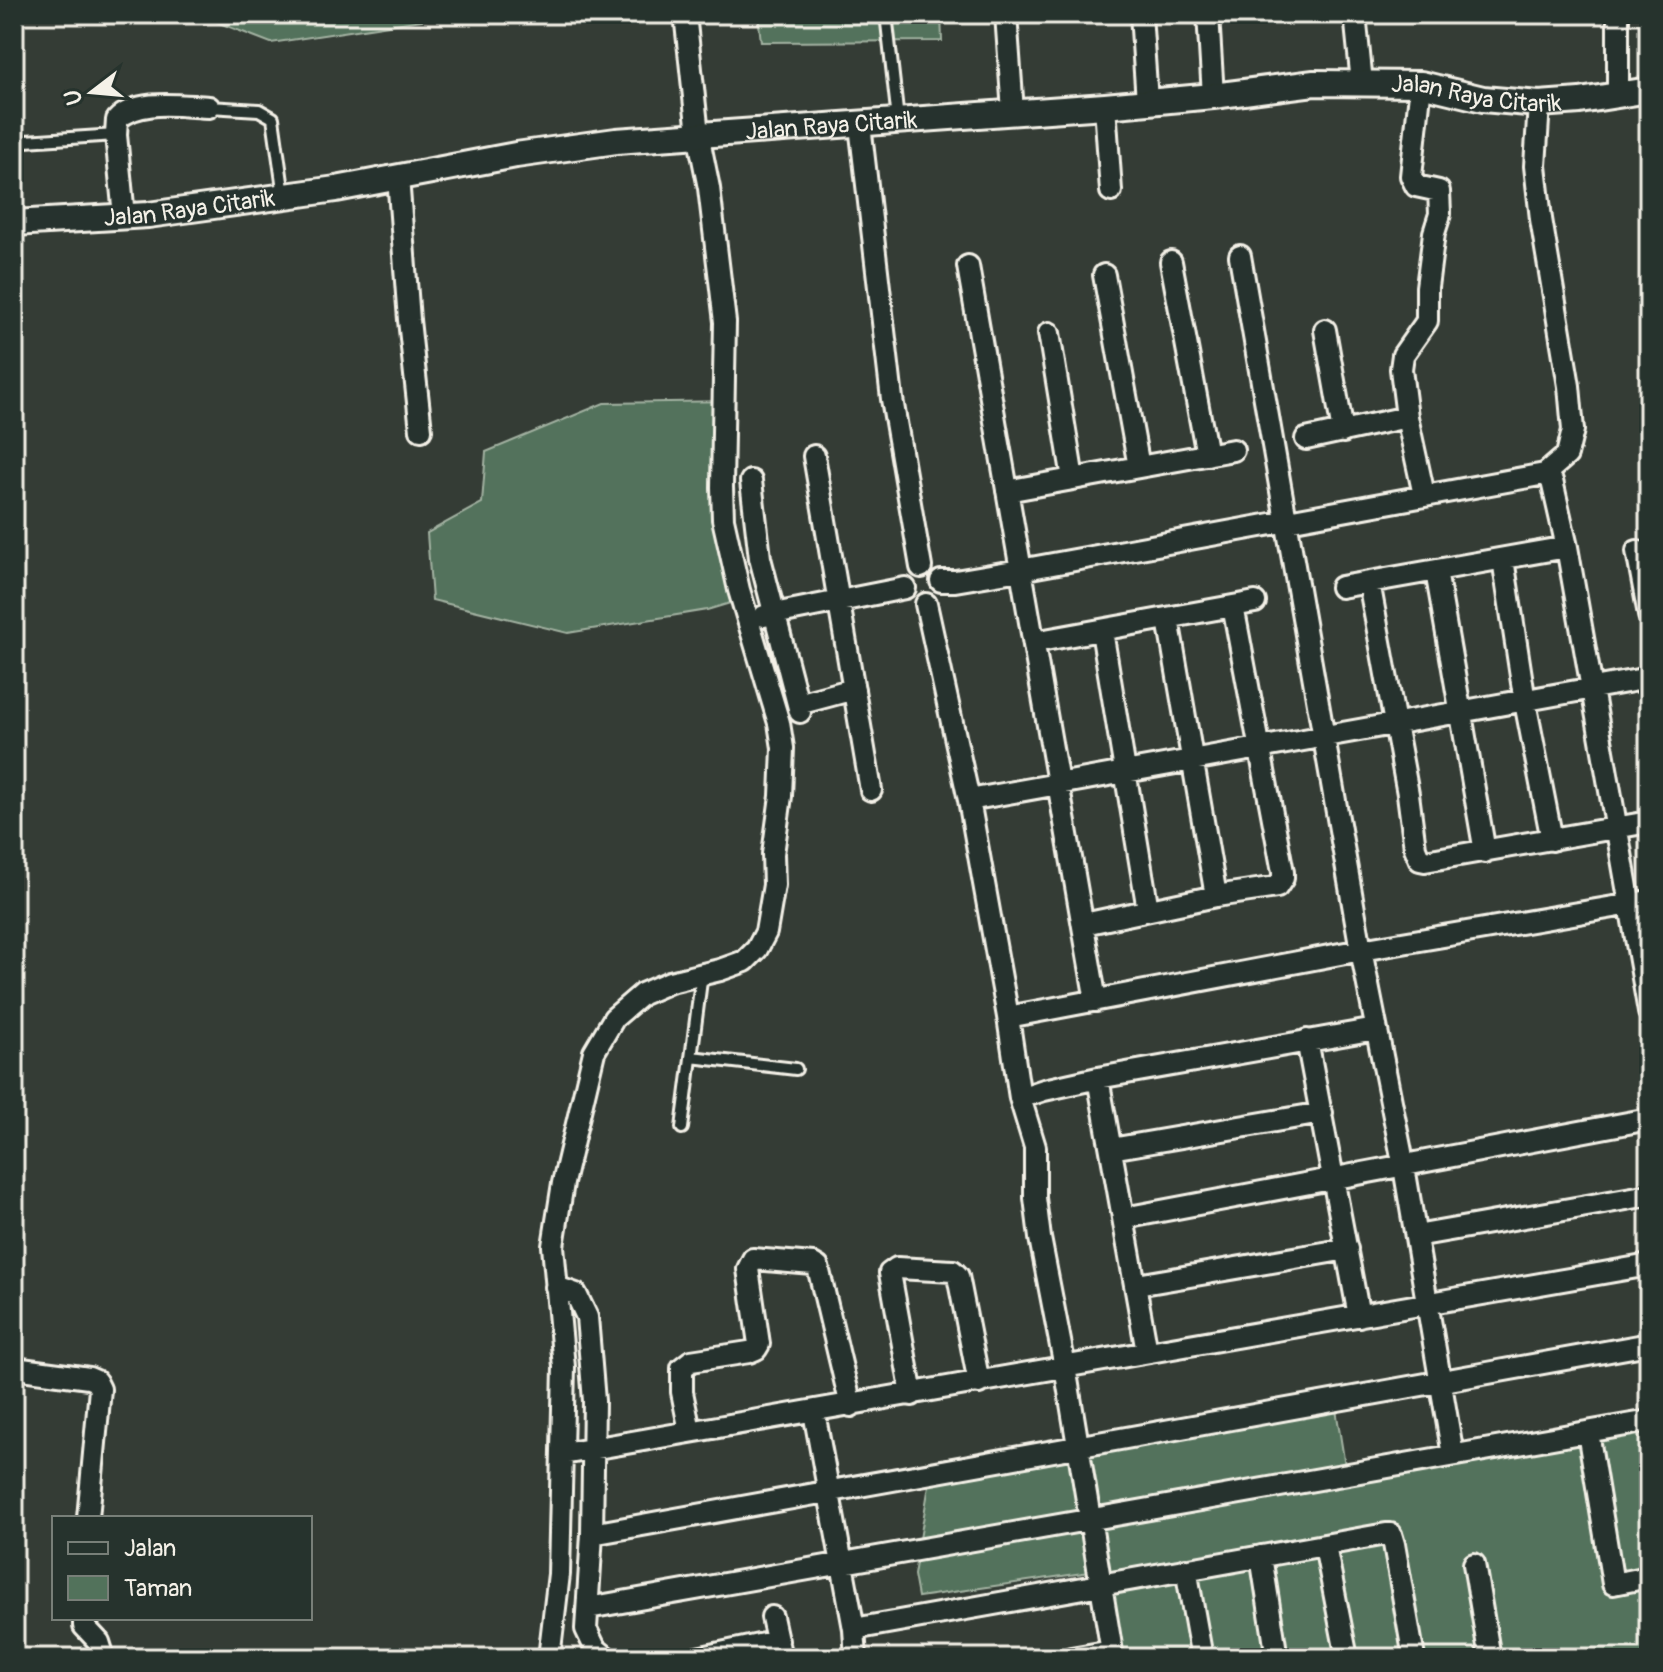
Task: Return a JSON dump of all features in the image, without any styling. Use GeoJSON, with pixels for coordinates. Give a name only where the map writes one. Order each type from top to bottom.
{"type":"FeatureCollection","features":[{"type":"Feature","properties":{"kind":"street"},"geometry":{"type":"LineString","coordinates":[[549,1658],[559,1574],[564,1367],[553,1246],[563,1183],[594,1052],[614,1018],[642,994],[670,982],[745,961],[757,949],[766,932],[774,885],[775,827],[781,796],[783,748],[779,723],[730,556],[723,519],[725,322],[712,204],[698,134],[685,14]]}},
{"type":"Feature","properties":{"kind":"street"},"geometry":{"type":"LineString","coordinates":[[1006,14],[1013,112]]}},
{"type":"Feature","properties":{"kind":"street"},"geometry":{"type":"LineString","coordinates":[[1141,14],[1147,101]]}},
{"type":"Feature","properties":{"kind":"street"},"geometry":{"type":"LineString","coordinates":[[1208,14],[1213,96]]}},
{"type":"Feature","properties":{"kind":"street"},"geometry":{"type":"LineString","coordinates":[[1355,14],[1362,83]]}},
{"type":"Feature","properties":{"kind":"street"},"geometry":{"type":"LineString","coordinates":[[1618,14],[1618,95]]}},
{"type":"Feature","properties":{"kind":"street","name":"Jalan Raya Citarik"},"geometry":{"type":"LineString","coordinates":[[14,223],[124,216],[284,196],[516,155],[616,141],[1105,106],[1314,83],[1421,84],[1483,99],[1539,104],[1649,90]]}},
{"type":"Feature","properties":{"kind":"street"},"geometry":{"type":"LineString","coordinates":[[1421,84],[1411,176],[1416,186],[1439,191],[1440,214],[1434,233],[1427,287],[1427,321],[1403,355],[1401,369],[1407,417],[1424,495]]}},
{"type":"Feature","properties":{"kind":"street"},"geometry":{"type":"LineString","coordinates":[[941,581],[1020,570],[1545,474],[1567,455],[1573,430],[1535,166],[1539,104]]}},
{"type":"Feature","properties":{"kind":"street"},"geometry":{"type":"LineString","coordinates":[[124,216],[117,120],[135,108],[172,105],[209,107]]}},
{"type":"Feature","properties":{"kind":"street"},"geometry":{"type":"LineString","coordinates":[[1105,106],[1111,191]]}},
{"type":"Feature","properties":{"kind":"street"},"geometry":{"type":"LineString","coordinates":[[860,125],[892,399],[921,567]]}},
{"type":"Feature","properties":{"kind":"street"},"geometry":{"type":"LineString","coordinates":[[398,177],[421,430]]}},
{"type":"Feature","properties":{"kind":"street"},"geometry":{"type":"LineString","coordinates":[[1240,256],[1453,1455]]}},
{"type":"Feature","properties":{"kind":"street"},"geometry":{"type":"LineString","coordinates":[[1171,262],[1207,455]]}},
{"type":"Feature","properties":{"kind":"street"},"geometry":{"type":"LineString","coordinates":[[968,266],[1096,1001]]}},
{"type":"Feature","properties":{"kind":"street"},"geometry":{"type":"LineString","coordinates":[[1104,275],[1139,467]]}},
{"type":"Feature","properties":{"kind":"street"},"geometry":{"type":"LineString","coordinates":[[1325,330],[1343,432]]}},
{"type":"Feature","properties":{"kind":"street"},"geometry":{"type":"LineString","coordinates":[[1049,333],[1073,479]]}},
{"type":"Feature","properties":{"kind":"street"},"geometry":{"type":"LineString","coordinates":[[1306,439],[1407,417]]}},
{"type":"Feature","properties":{"kind":"street"},"geometry":{"type":"LineString","coordinates":[[1007,491],[1233,450]]}},
{"type":"Feature","properties":{"kind":"street"},"geometry":{"type":"LineString","coordinates":[[814,456],[871,790]]}},
{"type":"Feature","properties":{"kind":"street"},"geometry":{"type":"LineString","coordinates":[[1545,474],[1552,481],[1567,547],[1617,828],[1640,902],[1649,1012]]}},
{"type":"Feature","properties":{"kind":"street"},"geometry":{"type":"LineString","coordinates":[[751,481],[756,539],[799,708],[854,689]]}},
{"type":"Feature","properties":{"kind":"street"},"geometry":{"type":"LineString","coordinates":[[1341,587],[1567,547]]}},
{"type":"Feature","properties":{"kind":"street"},"geometry":{"type":"LineString","coordinates":[[1637,551],[1649,615]]}},
{"type":"Feature","properties":{"kind":"street"},"geometry":{"type":"LineString","coordinates":[[1503,559],[1525,702],[1552,840]]}},
{"type":"Feature","properties":{"kind":"street"},"geometry":{"type":"LineString","coordinates":[[921,567],[937,573],[941,581],[938,596],[926,604],[912,600],[905,588],[909,574],[921,567]]}},
{"type":"Feature","properties":{"kind":"street"},"geometry":{"type":"LineString","coordinates":[[1436,571],[1485,852]]}},
{"type":"Feature","properties":{"kind":"street"},"geometry":{"type":"LineString","coordinates":[[1369,582],[1415,848],[1420,860],[1485,852],[1649,822]]}},
{"type":"Feature","properties":{"kind":"street"},"geometry":{"type":"LineString","coordinates":[[749,620],[905,588]]}},
{"type":"Feature","properties":{"kind":"street"},"geometry":{"type":"LineString","coordinates":[[1034,642],[1255,602]]}},
{"type":"Feature","properties":{"kind":"street"},"geometry":{"type":"LineString","coordinates":[[926,604],[969,800],[1020,1098],[1035,1147],[1035,1198],[1040,1238],[1113,1654],[1071,1658]]}},
{"type":"Feature","properties":{"kind":"street"},"geometry":{"type":"LineString","coordinates":[[1084,924],[1216,896],[1277,887],[1283,878],[1233,606]]}},
{"type":"Feature","properties":{"kind":"street"},"geometry":{"type":"LineString","coordinates":[[1168,619],[1216,896]]}},
{"type":"Feature","properties":{"kind":"street"},"geometry":{"type":"LineString","coordinates":[[1102,631],[1148,910]]}},
{"type":"Feature","properties":{"kind":"street"},"geometry":{"type":"LineString","coordinates":[[969,800],[1649,678]]}},
{"type":"Feature","properties":{"kind":"street"},"geometry":{"type":"LineString","coordinates":[[1008,1017],[1361,950],[1640,902]]}},
{"type":"Feature","properties":{"kind":"street"},"geometry":{"type":"LineString","coordinates":[[1020,1098],[1098,1078],[1376,1029]]}},
{"type":"Feature","properties":{"kind":"street"},"geometry":{"type":"LineString","coordinates":[[1307,1040],[1359,1316]]}},
{"type":"Feature","properties":{"kind":"street"},"geometry":{"type":"LineString","coordinates":[[1098,1078],[1147,1352]]}},
{"type":"Feature","properties":{"kind":"street"},"geometry":{"type":"LineString","coordinates":[[1111,1149],[1322,1113]]}},
{"type":"Feature","properties":{"kind":"street"},"geometry":{"type":"LineString","coordinates":[[1124,1218],[1649,1119]]}},
{"type":"Feature","properties":{"kind":"street"},"geometry":{"type":"LineString","coordinates":[[1416,1236],[1649,1195]]}},
{"type":"Feature","properties":{"kind":"street"},"geometry":{"type":"LineString","coordinates":[[1137,1285],[1347,1249]]}},
{"type":"Feature","properties":{"kind":"street"},"geometry":{"type":"LineString","coordinates":[[690,1431],[682,1392],[682,1368],[691,1361],[749,1352],[759,1344],[748,1269],[753,1259],[818,1267],[851,1406]]}},
{"type":"Feature","properties":{"kind":"street"},"geometry":{"type":"LineString","coordinates":[[563,1454],[1649,1265]]}},
{"type":"Feature","properties":{"kind":"street"},"geometry":{"type":"LineString","coordinates":[[912,1395],[890,1273],[897,1268],[953,1271],[958,1276],[979,1383]]}},
{"type":"Feature","properties":{"kind":"street"},"geometry":{"type":"LineString","coordinates":[[556,1287],[576,1294],[587,1317],[594,1401],[592,1534],[586,1629],[590,1640],[607,1658]]}},
{"type":"Feature","properties":{"kind":"street"},"geometry":{"type":"LineString","coordinates":[[592,1534],[1649,1344]]}},
{"type":"Feature","properties":{"kind":"street"},"geometry":{"type":"LineString","coordinates":[[14,1368],[96,1381],[100,1389],[88,1516]]}},
{"type":"Feature","properties":{"kind":"street"},"geometry":{"type":"LineString","coordinates":[[814,1412],[854,1629],[856,1658]]}},
{"type":"Feature","properties":{"kind":"street"},"geometry":{"type":"LineString","coordinates":[[588,1608],[1649,1421]]}},
{"type":"Feature","properties":{"kind":"street"},"geometry":{"type":"LineString","coordinates":[[1588,1432],[1613,1584],[1649,1577]]}},
{"type":"Feature","properties":{"kind":"street"},"geometry":{"type":"LineString","coordinates":[[854,1629],[1391,1534],[1414,1658]]}},
{"type":"Feature","properties":{"kind":"street"},"geometry":{"type":"LineString","coordinates":[[1325,1546],[1347,1658]]}},
{"type":"Feature","properties":{"kind":"street"},"geometry":{"type":"LineString","coordinates":[[1261,1556],[1277,1658]]}},
{"type":"Feature","properties":{"kind":"street"},"geometry":{"type":"LineString","coordinates":[[1474,1564],[1490,1658]]}},
{"type":"Feature","properties":{"kind":"street"},"geometry":{"type":"LineString","coordinates":[[1186,1569],[1202,1658]]}},
{"type":"Feature","properties":{"kind":"street"},"geometry":{"type":"LineString","coordinates":[[697,1658],[779,1650],[772,1617]]}},
{"type":"Feature","properties":{"kind":"street"},"geometry":{"type":"LineString","coordinates":[[84,1620],[84,1626],[99,1642],[104,1658]]}},
{"type":"Feature","properties":{"kind":"lane"},"geometry":{"type":"LineString","coordinates":[[886,14],[898,122]]}},
{"type":"Feature","properties":{"kind":"lane"},"geometry":{"type":"LineString","coordinates":[[209,107],[259,110],[273,118],[284,196]]}},
{"type":"Feature","properties":{"kind":"lane"},"geometry":{"type":"LineString","coordinates":[[25,141],[116,135]]}},
{"type":"Feature","properties":{"kind":"lane"},"geometry":{"type":"LineString","coordinates":[[682,1128],[702,973]]}},
{"type":"Feature","properties":{"kind":"lane"},"geometry":{"type":"LineString","coordinates":[[691,1057],[796,1069]]}},
{"type":"Feature","properties":{"kind":"green space"},"geometry":{"type":"Polygon","coordinates":[[[196,14],[461,14],[271,43],[196,14]]]}},
{"type":"Feature","properties":{"kind":"green space"},"geometry":{"type":"Polygon","coordinates":[[[758,14],[941,14],[942,41],[761,42],[758,14]]]}},
{"type":"Feature","properties":{"kind":"green space"},"geometry":{"type":"Polygon","coordinates":[[[733,401],[729,524],[737,601],[707,610],[568,633],[432,600],[427,533],[482,503],[486,452],[604,403],[733,401]]]}},
{"type":"Feature","properties":{"kind":"green space"},"geometry":{"type":"Polygon","coordinates":[[[1335,1403],[1348,1484],[1639,1432],[1649,1486],[1649,1658],[1119,1658],[1104,1570],[918,1597],[914,1575],[931,1473],[1335,1403]]]}}]}
